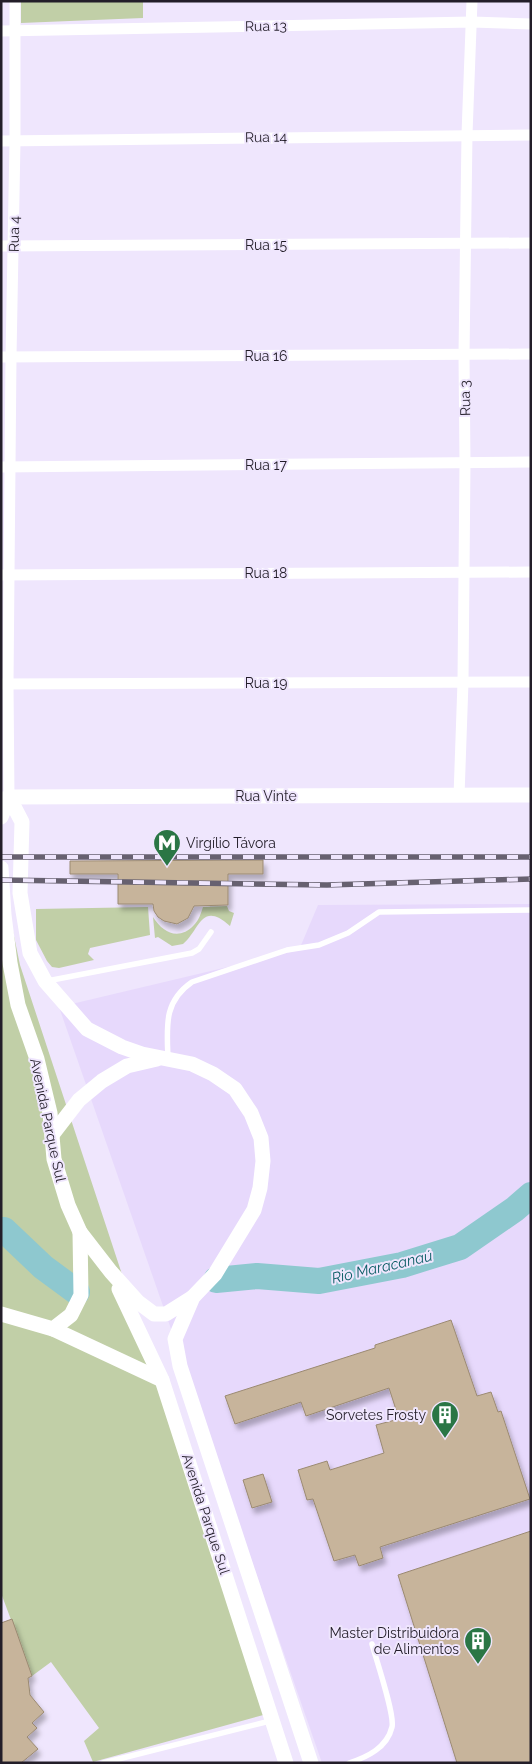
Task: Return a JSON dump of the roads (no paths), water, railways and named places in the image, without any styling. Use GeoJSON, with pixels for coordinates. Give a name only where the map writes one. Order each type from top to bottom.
{"type":"FeatureCollection","features":[{"type":"Feature","properties":{"kind":"street","name":"Rua 4"},"geometry":{"type":"LineString","coordinates":[[5,797],[6,357],[14,247],[15,1]]}},
{"type":"Feature","properties":{"kind":"street","name":"Rua 3"},"geometry":{"type":"LineString","coordinates":[[459,796],[463,682],[467,134],[472,1]]}},
{"type":"Feature","properties":{"kind":"street","name":"Rua 13"},"geometry":{"type":"LineString","coordinates":[[1,31],[472,22],[531,24]]}},
{"type":"Feature","properties":{"kind":"street","name":"Rua 14"},"geometry":{"type":"LineString","coordinates":[[1,140],[467,134],[531,135]]}},
{"type":"Feature","properties":{"kind":"street","name":"Rua 15"},"geometry":{"type":"LineString","coordinates":[[1,246],[531,243]]}},
{"type":"Feature","properties":{"kind":"street","name":"Rua 16"},"geometry":{"type":"LineString","coordinates":[[6,357],[531,354]]}},
{"type":"Feature","properties":{"kind":"street","name":"Rua 17"},"geometry":{"type":"LineString","coordinates":[[6,467],[531,462]]}},
{"type":"Feature","properties":{"kind":"street","name":"Rua 18"},"geometry":{"type":"LineString","coordinates":[[5,575],[531,572]]}},
{"type":"Feature","properties":{"kind":"street","name":"Rua 19"},"geometry":{"type":"LineString","coordinates":[[4,684],[531,682]]}},
{"type":"Feature","properties":{"kind":"street","name":"Rua Vinte"},"geometry":{"type":"LineString","coordinates":[[5,797],[531,795]]}},
{"type":"Feature","properties":{"kind":"street"},"geometry":{"type":"LineString","coordinates":[[1,817],[5,797]]}},
{"type":"Feature","properties":{"kind":"street","name":"Avenida Parque Sul"},"geometry":{"type":"LineString","coordinates":[[1,868],[3,915],[18,1005],[36,1059],[50,1113],[54,1159],[68,1205],[80,1232],[111,1272],[138,1302],[154,1314],[166,1314],[193,1297],[215,1274],[254,1210],[260,1188],[261,1138],[251,1113],[235,1089],[213,1074],[192,1064],[142,1054],[122,1047],[87,1029],[45,981],[30,953],[20,893],[22,822],[5,797]]}},
{"type":"Feature","properties":{"kind":"street"},"geometry":{"type":"LineString","coordinates":[[52,1134],[78,1100],[102,1081],[127,1066],[166,1058]]}},
{"type":"Feature","properties":{"kind":"street"},"geometry":{"type":"LineString","coordinates":[[52,1330],[71,1315],[81,1295],[80,1232]]}},
{"type":"Feature","properties":{"kind":"street","name":"Avenida Parque Sul"},"geometry":{"type":"LineString","coordinates":[[111,1272],[162,1380],[286,1763]]}},
{"type":"Feature","properties":{"kind":"street","name":"Avenida Parque Sul"},"geometry":{"type":"LineString","coordinates":[[193,1297],[175,1339],[180,1366],[311,1763]]}},
{"type":"Feature","properties":{"kind":"street"},"geometry":{"type":"LineString","coordinates":[[1,1314],[52,1330],[162,1380]]}},
{"type":"Feature","properties":{"kind":"lane"},"geometry":{"type":"LineString","coordinates":[[166,1058],[168,1019],[172,1003],[182,989],[192,982],[287,950],[319,945],[348,932],[379,912],[531,910]]}},
{"type":"Feature","properties":{"kind":"lane"},"geometry":{"type":"LineString","coordinates":[[45,981],[192,953],[199,949],[211,932]]}},
{"type":"Feature","properties":{"kind":"lane"},"geometry":{"type":"LineString","coordinates":[[349,1763],[376,1752],[386,1740],[392,1726],[391,1713],[372,1644]]}},
{"type":"Feature","properties":{"kind":"lane"},"geometry":{"type":"LineString","coordinates":[[103,1763],[272,1720]]}},
{"type":"Feature","properties":{"kind":"waterway","name":"Rio Maracanaú"},"geometry":{"type":"LineString","coordinates":[[216,1280],[257,1276],[319,1281],[402,1265],[460,1247],[515,1209],[531,1195]]}},
{"type":"Feature","properties":{"kind":"waterway","name":"Rio Maracanaú"},"geometry":{"type":"LineString","coordinates":[[1,1230],[4,1230],[43,1267],[77,1292]]}},
{"type":"Feature","properties":{"kind":"railway"},"geometry":{"type":"LineString","coordinates":[[1,857],[531,857]]}},
{"type":"Feature","properties":{"kind":"railway"},"geometry":{"type":"LineString","coordinates":[[1,880],[327,885],[531,879]]}},
{"type":"Feature","properties":{"kind":"place","name":"Virgílio Távora"},"geometry":{"type":"Point","coordinates":[167,867]}},
{"type":"Feature","properties":{"kind":"place","name":"Sorvetes Frosty"},"geometry":{"type":"Point","coordinates":[445,1439]}},
{"type":"Feature","properties":{"kind":"place","name":"Master Distribuidora de Alimentos"},"geometry":{"type":"Point","coordinates":[478,1665]}}]}
